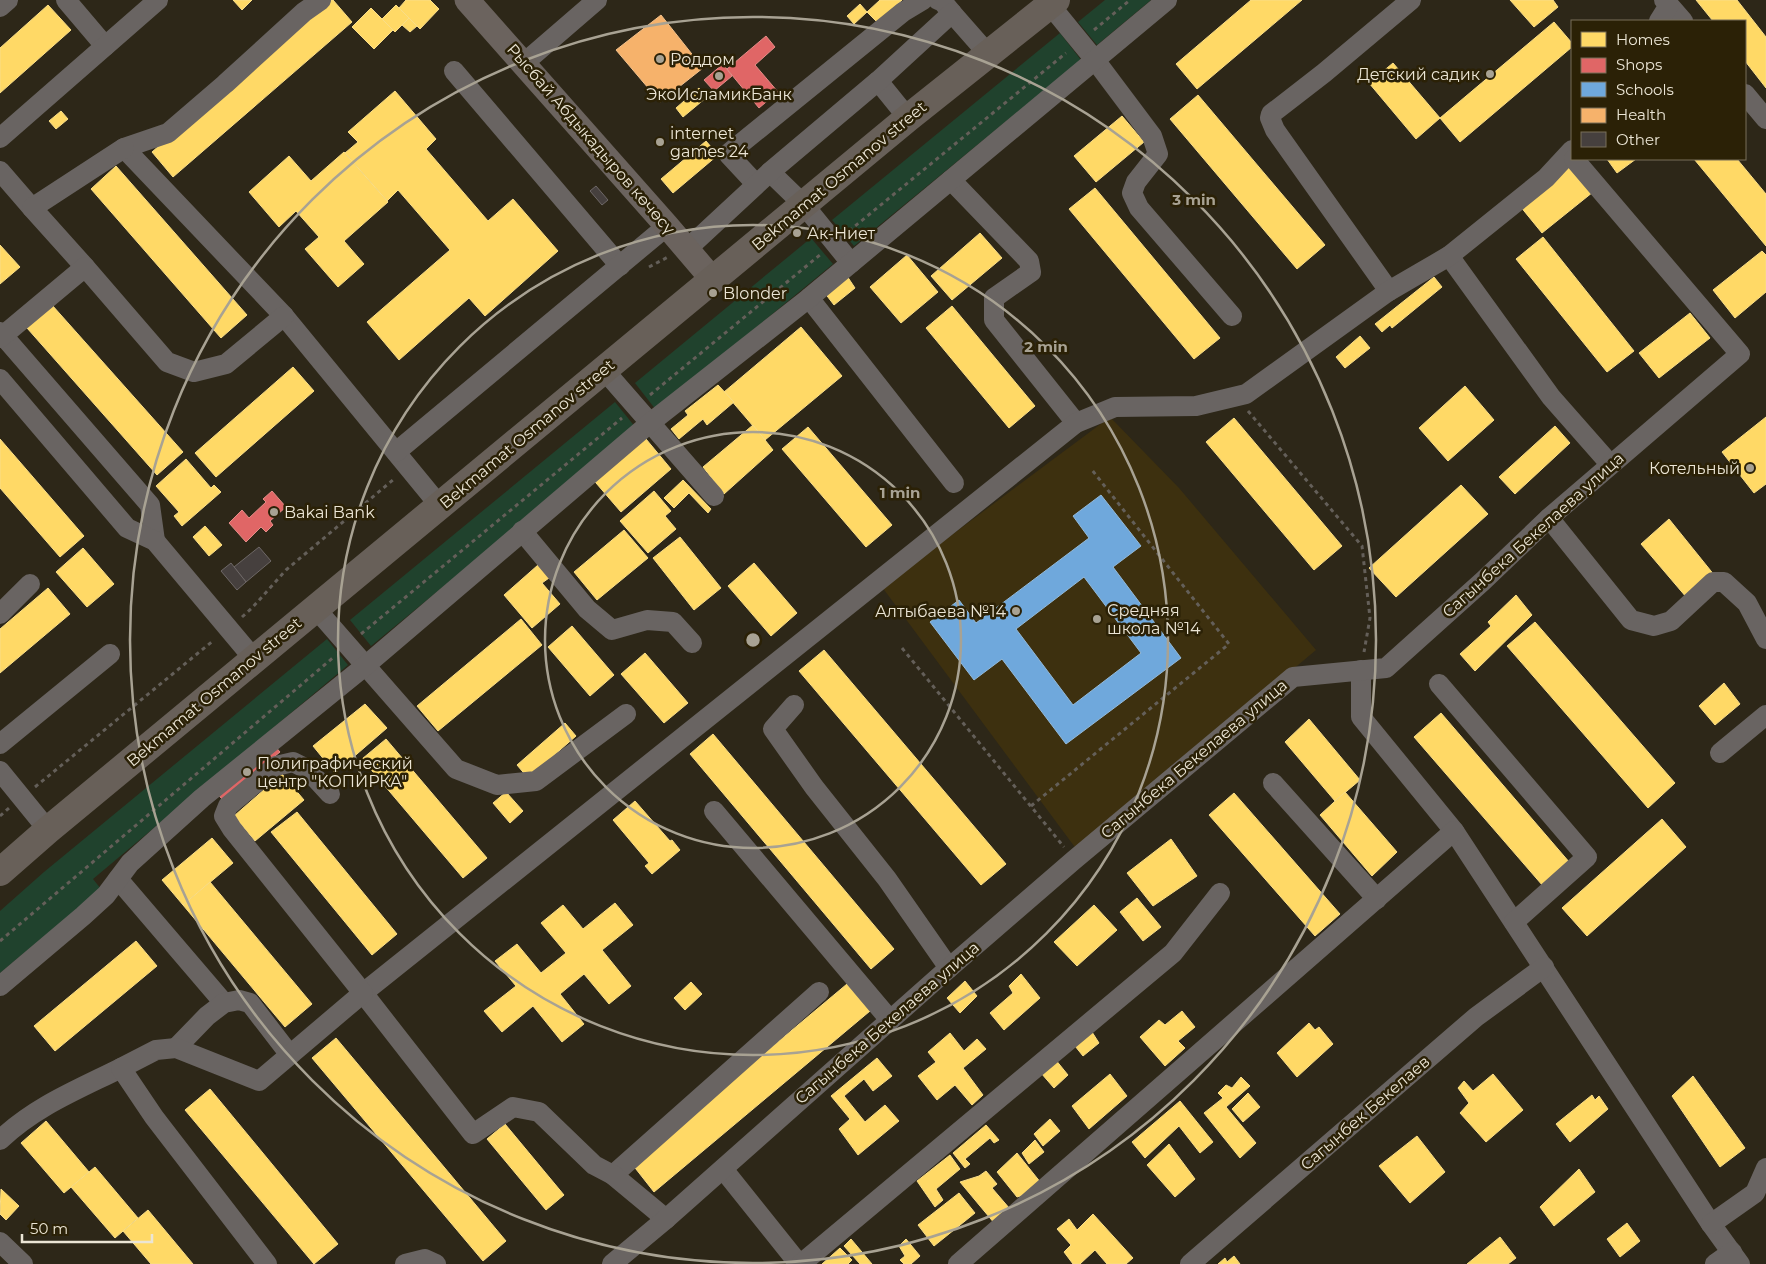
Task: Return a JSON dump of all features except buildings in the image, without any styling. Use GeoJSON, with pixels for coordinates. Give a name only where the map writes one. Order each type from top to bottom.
{"type":"FeatureCollection","features":[{"type":"Feature","properties":{"kind":"highway","name":"Bekmamat Osmanov street"},"geometry":{"type":"LineString","coordinates":[[0,872],[48,830],[908,118],[1053,2]]}},
{"type":"Feature","properties":{"kind":"main road","name":"Рысбай Абдыкадыров көчөсү"},"geometry":{"type":"LineString","coordinates":[[467,0],[713,280]]}},
{"type":"Feature","properties":{"kind":"street"},"geometry":{"type":"LineString","coordinates":[[0,7],[8,0]]}},
{"type":"Feature","properties":{"kind":"street"},"geometry":{"type":"LineString","coordinates":[[66,0],[105,46]]}},
{"type":"Feature","properties":{"kind":"street"},"geometry":{"type":"LineString","coordinates":[[0,138],[158,0]]}},
{"type":"Feature","properties":{"kind":"street"},"geometry":{"type":"LineString","coordinates":[[32,208],[124,148],[168,133],[304,12],[321,0]]}},
{"type":"Feature","properties":{"kind":"street"},"geometry":{"type":"LineString","coordinates":[[524,63],[597,0]]}},
{"type":"Feature","properties":{"kind":"street"},"geometry":{"type":"LineString","coordinates":[[851,263],[804,205],[729,155],[729,153],[903,12],[923,0]]}},
{"type":"Feature","properties":{"kind":"street"},"geometry":{"type":"LineString","coordinates":[[0,986],[106,896],[130,863],[202,798],[365,666],[650,423],[851,263],[1167,0]]}},
{"type":"Feature","properties":{"kind":"street"},"geometry":{"type":"LineString","coordinates":[[1389,291],[1276,130],[1270,118],[1271,114],[1324,73],[1411,0]]}},
{"type":"Feature","properties":{"kind":"street"},"geometry":{"type":"LineString","coordinates":[[1053,2],[1152,136],[1158,154],[1136,182],[1132,193],[1139,208],[1232,316]]}},
{"type":"Feature","properties":{"kind":"street"},"geometry":{"type":"LineString","coordinates":[[687,249],[763,178],[878,80],[945,6],[988,54]]}},
{"type":"Feature","properties":{"kind":"street"},"geometry":{"type":"LineString","coordinates":[[1664,9],[1681,20]]}},
{"type":"Feature","properties":{"kind":"street"},"geometry":{"type":"LineString","coordinates":[[454,71],[620,266]]}},
{"type":"Feature","properties":{"kind":"street"},"geometry":{"type":"LineString","coordinates":[[878,80],[908,118]]}},
{"type":"Feature","properties":{"kind":"street"},"geometry":{"type":"LineString","coordinates":[[1746,95],[1766,119]]}},
{"type":"Feature","properties":{"kind":"street"},"geometry":{"type":"LineString","coordinates":[[124,148],[284,316],[440,506]]}},
{"type":"Feature","properties":{"kind":"street"},"geometry":{"type":"LineString","coordinates":[[0,1140],[16,1125],[43,1106],[156,1050],[176,1048],[259,1081],[362,993],[1076,423],[1115,407],[1196,406],[1246,394],[1389,291],[1449,256],[1571,156]]}},
{"type":"Feature","properties":{"kind":"street","name":"Сагынбека Бекелаева улица"},"geometry":{"type":"LineString","coordinates":[[612,1264],[666,1219],[1074,860],[1293,676],[1386,668],[1483,581],[1548,518],[1740,354],[1576,160]]}},
{"type":"Feature","properties":{"kind":"street"},"geometry":{"type":"LineString","coordinates":[[0,171],[86,267],[167,362],[194,372],[226,364],[284,316]]}},
{"type":"Feature","properties":{"kind":"street"},"geometry":{"type":"LineString","coordinates":[[951,180],[1029,261],[1030,272],[994,298],[994,320],[1076,423]]}},
{"type":"Feature","properties":{"kind":"street"},"geometry":{"type":"LineString","coordinates":[[402,460],[667,226]]}},
{"type":"Feature","properties":{"kind":"street"},"geometry":{"type":"LineString","coordinates":[[1449,256],[1551,397],[1610,464]]}},
{"type":"Feature","properties":{"kind":"street"},"geometry":{"type":"LineString","coordinates":[[86,267],[1,335],[150,505],[155,541]]}},
{"type":"Feature","properties":{"kind":"street"},"geometry":{"type":"LineString","coordinates":[[808,298],[954,483]]}},
{"type":"Feature","properties":{"kind":"street"},"geometry":{"type":"LineString","coordinates":[[604,370],[714,496]]}},
{"type":"Feature","properties":{"kind":"street"},"geometry":{"type":"LineString","coordinates":[[0,379],[128,528],[155,541],[254,660]]}},
{"type":"Feature","properties":{"kind":"street"},"geometry":{"type":"LineString","coordinates":[[1548,518],[1631,620],[1654,626],[1671,621],[1713,582],[1724,582],[1747,603],[1766,639]]}},
{"type":"Feature","properties":{"kind":"street"},"geometry":{"type":"LineString","coordinates":[[522,531],[587,609],[612,630],[646,620],[673,622],[692,643]]}},
{"type":"Feature","properties":{"kind":"street"},"geometry":{"type":"LineString","coordinates":[[0,614],[30,584]]}},
{"type":"Feature","properties":{"kind":"street"},"geometry":{"type":"LineString","coordinates":[[316,608],[347,646],[456,769],[497,785],[536,781],[626,714]]}},
{"type":"Feature","properties":{"kind":"street"},"geometry":{"type":"LineString","coordinates":[[0,744],[110,654]]}},
{"type":"Feature","properties":{"kind":"street"},"geometry":{"type":"LineString","coordinates":[[1361,670],[1361,717],[1454,831],[1711,1224],[1736,1258],[1715,1264]]}},
{"type":"Feature","properties":{"kind":"street"},"geometry":{"type":"LineString","coordinates":[[1439,684],[1587,857],[1514,922]]}},
{"type":"Feature","properties":{"kind":"street"},"geometry":{"type":"LineString","coordinates":[[794,705],[774,729],[814,787],[887,879],[949,968]]}},
{"type":"Feature","properties":{"kind":"street"},"geometry":{"type":"LineString","coordinates":[[1720,753],[1766,715]]}},
{"type":"Feature","properties":{"kind":"street"},"geometry":{"type":"LineString","coordinates":[[330,794],[306,769],[293,762],[276,766],[228,806],[224,816],[232,829],[473,1134],[513,1107],[539,1112],[594,1165],[613,1175],[666,1219]]}},
{"type":"Feature","properties":{"kind":"street"},"geometry":{"type":"LineString","coordinates":[[0,771],[48,830]]}},
{"type":"Feature","properties":{"kind":"street"},"geometry":{"type":"LineString","coordinates":[[1273,783],[1377,898]]}},
{"type":"Feature","properties":{"kind":"street"},"geometry":{"type":"LineString","coordinates":[[714,811],[890,1020]]}},
{"type":"Feature","properties":{"kind":"street"},"geometry":{"type":"LineString","coordinates":[[958,1264],[1454,831]]}},
{"type":"Feature","properties":{"kind":"street"},"geometry":{"type":"LineString","coordinates":[[118,879],[224,1002]]}},
{"type":"Feature","properties":{"kind":"street"},"geometry":{"type":"LineString","coordinates":[[723,1169],[800,1264],[1173,953],[1220,893]]}},
{"type":"Feature","properties":{"kind":"street","name":"Сагынбек Бекелаев"},"geometry":{"type":"LineString","coordinates":[[1190,1264],[1476,1017],[1544,967]]}},
{"type":"Feature","properties":{"kind":"street"},"geometry":{"type":"LineString","coordinates":[[613,1175],[819,992]]}},
{"type":"Feature","properties":{"kind":"street"},"geometry":{"type":"LineString","coordinates":[[176,1048],[207,1016],[224,1002],[239,1000],[250,1003],[290,1055]]}},
{"type":"Feature","properties":{"kind":"street"},"geometry":{"type":"LineString","coordinates":[[121,1068],[154,1117],[267,1264]]}},
{"type":"Feature","properties":{"kind":"street"},"geometry":{"type":"LineString","coordinates":[[1711,1224],[1755,1193],[1766,1168]]}},
{"type":"Feature","properties":{"kind":"street"},"geometry":{"type":"LineString","coordinates":[[0,1242],[23,1264]]}},
{"type":"Feature","properties":{"kind":"street"},"geometry":{"type":"LineString","coordinates":[[405,1264],[425,1259],[436,1264]]}},
{"type":"Feature","properties":{"kind":"path"},"geometry":{"type":"LineString","coordinates":[[0,941],[347,646],[1130,0]]}},
{"type":"Feature","properties":{"kind":"path"},"geometry":{"type":"LineString","coordinates":[[643,272],[651,265],[687,249]]}},
{"type":"Feature","properties":{"kind":"path"},"geometry":{"type":"LineString","coordinates":[[1236,396],[1362,546],[1370,618],[1361,670]]}},
{"type":"Feature","properties":{"kind":"path"},"geometry":{"type":"LineString","coordinates":[[0,816],[252,608],[286,570],[402,460]]}},
{"type":"Feature","properties":{"kind":"path"},"geometry":{"type":"LineString","coordinates":[[1031,806],[1228,644],[1092,470]]}},
{"type":"Feature","properties":{"kind":"path"},"geometry":{"type":"LineString","coordinates":[[902,648],[1074,860]]}},
{"type":"Feature","properties":{"kind":"shaded area","name":"Средняя школа №14"},"geometry":{"type":"Polygon","coordinates":[[[1110,417],[1179,488],[1316,650],[1077,850],[882,587],[1110,417]]]}},
{"type":"Feature","properties":{"kind":"green space"},"geometry":{"type":"Polygon","coordinates":[[[1105,0],[1151,0],[1097,45],[1078,22],[1105,0]]]}},
{"type":"Feature","properties":{"kind":"green space"},"geometry":{"type":"Polygon","coordinates":[[[1060,33],[1081,60],[854,246],[832,220],[1060,33]]]}},
{"type":"Feature","properties":{"kind":"green space"},"geometry":{"type":"Polygon","coordinates":[[[811,238],[833,264],[656,410],[635,383],[811,238]]]}},
{"type":"Feature","properties":{"kind":"green space"},"geometry":{"type":"Polygon","coordinates":[[[615,402],[636,428],[371,646],[350,620],[615,402]]]}},
{"type":"Feature","properties":{"kind":"green space"},"geometry":{"type":"Polygon","coordinates":[[[327,639],[348,665],[93,879],[101,889],[0,973],[0,911],[44,872],[327,639]]]}},
{"type":"Feature","properties":{"kind":"place","name":"Роддом"},"geometry":{"type":"Point","coordinates":[660,59]}},
{"type":"Feature","properties":{"kind":"place","name":"Детский садик"},"geometry":{"type":"Point","coordinates":[1490,74]}},
{"type":"Feature","properties":{"kind":"place","name":"ЭкоИсламикБанк"},"geometry":{"type":"Point","coordinates":[719,76]}},
{"type":"Feature","properties":{"kind":"place","name":"internet games 24"},"geometry":{"type":"Point","coordinates":[660,142]}},
{"type":"Feature","properties":{"kind":"place","name":"Ак-Ниет"},"geometry":{"type":"Point","coordinates":[797,233]}},
{"type":"Feature","properties":{"kind":"place","name":"Blonder"},"geometry":{"type":"Point","coordinates":[713,293]}},
{"type":"Feature","properties":{"kind":"place","name":"Котельный"},"geometry":{"type":"Point","coordinates":[1750,468]}},
{"type":"Feature","properties":{"kind":"place","name":"Bakai Bank"},"geometry":{"type":"Point","coordinates":[274,512]}},
{"type":"Feature","properties":{"kind":"place","name":"Алтыбаева №14"},"geometry":{"type":"Point","coordinates":[1016,611]}},
{"type":"Feature","properties":{"kind":"place","name":"Средняя школа №14"},"geometry":{"type":"Point","coordinates":[1097,619]}},
{"type":"Feature","properties":{"kind":"place","name":"Полиграфический центр \"КОПИРКА\""},"geometry":{"type":"Point","coordinates":[247,772]}}]}
